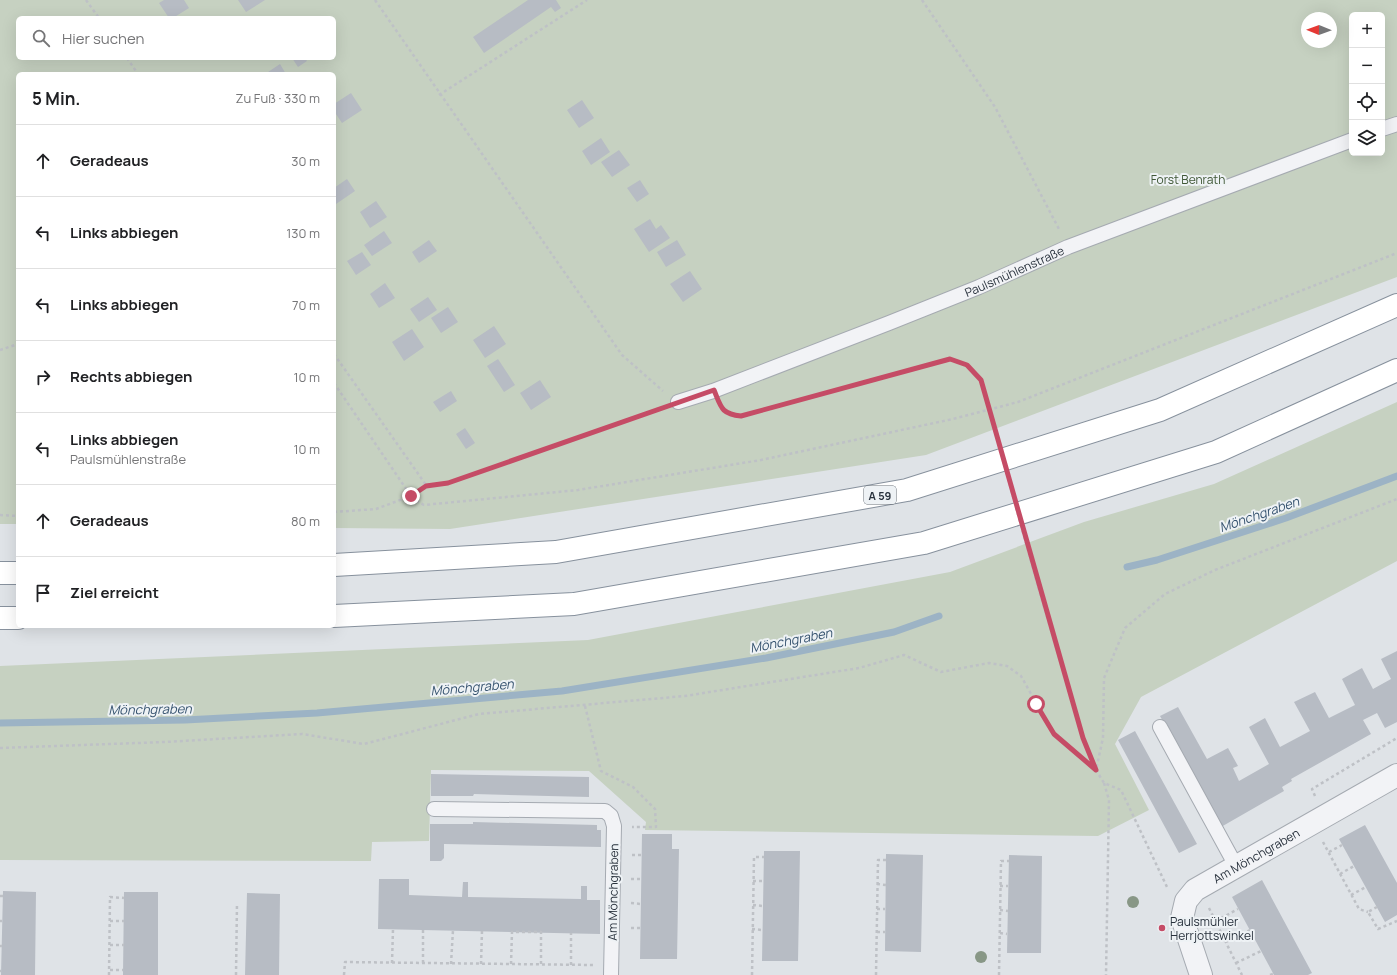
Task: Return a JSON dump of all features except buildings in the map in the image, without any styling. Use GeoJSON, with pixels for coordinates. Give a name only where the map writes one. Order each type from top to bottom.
{"type":"FeatureCollection","features":[{"type":"Feature","properties":{"kind":"highway","name":"A 59"},"geometry":{"type":"LineString","coordinates":[[336,565],[556,552],[908,490],[1160,410],[1397,305]]}},
{"type":"Feature","properties":{"kind":"highway"},"geometry":{"type":"LineString","coordinates":[[336,616],[574,604],[924,542],[1216,452],[1397,370]]}},
{"type":"Feature","properties":{"kind":"highway"},"geometry":{"type":"LineString","coordinates":[[0,573],[16,573]]}},
{"type":"Feature","properties":{"kind":"highway"},"geometry":{"type":"LineString","coordinates":[[0,618],[16,618]]}},
{"type":"Feature","properties":{"kind":"street","name":"Am Mönchgraben"},"geometry":{"type":"LineString","coordinates":[[1182,918],[1186,901],[1195,890],[1312,822],[1397,775]]}},
{"type":"Feature","properties":{"kind":"street"},"geometry":{"type":"LineString","coordinates":[[1182,918],[1201,975]]}},
{"type":"Feature","properties":{"kind":"lane"},"geometry":{"type":"LineString","coordinates":[[1385,128],[1397,124]]}},
{"type":"Feature","properties":{"kind":"lane","name":"Paulsmühlenstraße"},"geometry":{"type":"LineString","coordinates":[[678,402],[714,390],[979,287],[1068,247],[1349,141]]}},
{"type":"Feature","properties":{"kind":"lane"},"geometry":{"type":"LineString","coordinates":[[1160,727],[1236,866]]}},
{"type":"Feature","properties":{"kind":"lane","name":"Am Mönchgraben"},"geometry":{"type":"LineString","coordinates":[[434,809],[605,811],[611,816],[614,826],[611,970]]}},
{"type":"Feature","properties":{"kind":"path"},"geometry":{"type":"LineString","coordinates":[[86,0],[97,16]]}},
{"type":"Feature","properties":{"kind":"path"},"geometry":{"type":"LineString","coordinates":[[375,0],[439,95],[622,355],[652,382],[678,402]]}},
{"type":"Feature","properties":{"kind":"path"},"geometry":{"type":"LineString","coordinates":[[439,95],[586,0]]}},
{"type":"Feature","properties":{"kind":"path"},"geometry":{"type":"LineString","coordinates":[[922,0],[995,107],[1068,247]]}},
{"type":"Feature","properties":{"kind":"path"},"geometry":{"type":"LineString","coordinates":[[128,60],[137,72]]}},
{"type":"Feature","properties":{"kind":"path"},"geometry":{"type":"LineString","coordinates":[[336,386],[411,496],[424,505],[578,490],[761,460],[953,419],[1018,402],[1397,253]]}},
{"type":"Feature","properties":{"kind":"path"},"geometry":{"type":"LineString","coordinates":[[0,350],[16,345]]}},
{"type":"Feature","properties":{"kind":"path"},"geometry":{"type":"LineString","coordinates":[[336,357],[426,486]]}},
{"type":"Feature","properties":{"kind":"path"},"geometry":{"type":"LineString","coordinates":[[714,390],[722,409],[730,415],[741,416],[950,359],[967,365],[981,380],[1038,587],[1083,738],[1096,770],[1104,783],[1109,800],[1106,975]]}},
{"type":"Feature","properties":{"kind":"path"},"geometry":{"type":"LineString","coordinates":[[336,512],[376,509],[411,496],[426,486],[448,483],[461,479],[678,402]]}},
{"type":"Feature","properties":{"kind":"path"},"geometry":{"type":"LineString","coordinates":[[1096,770],[1103,738],[1104,678],[1125,628],[1165,594],[1215,570],[1397,499]]}},
{"type":"Feature","properties":{"kind":"path"},"geometry":{"type":"LineString","coordinates":[[0,515],[16,516]]}},
{"type":"Feature","properties":{"kind":"path"},"geometry":{"type":"LineString","coordinates":[[0,748],[165,742],[302,734],[364,744],[479,714],[585,706],[700,694],[860,668],[904,655],[941,672],[989,663],[1007,666],[1021,676],[1054,734],[1096,770]]}},
{"type":"Feature","properties":{"kind":"path"},"geometry":{"type":"LineString","coordinates":[[585,706],[601,771],[633,788],[655,809],[656,827],[614,826]]}},
{"type":"Feature","properties":{"kind":"path"},"geometry":{"type":"LineString","coordinates":[[1104,783],[1121,790],[1182,918]]}},
{"type":"Feature","properties":{"kind":"path"},"geometry":{"type":"LineString","coordinates":[[1312,822],[1359,909],[1368,912],[1378,929],[1397,921]]}},
{"type":"Feature","properties":{"kind":"path"},"geometry":{"type":"LineString","coordinates":[[1329,852],[1342,845]]}},
{"type":"Feature","properties":{"kind":"path"},"geometry":{"type":"LineString","coordinates":[[752,975],[754,857],[764,857]]}},
{"type":"Feature","properties":{"kind":"path"},"geometry":{"type":"LineString","coordinates":[[876,975],[878,860],[886,860]]}},
{"type":"Feature","properties":{"kind":"path"},"geometry":{"type":"LineString","coordinates":[[999,975],[1001,861],[1008,861]]}},
{"type":"Feature","properties":{"kind":"path"},"geometry":{"type":"LineString","coordinates":[[1340,874],[1354,866]]}},
{"type":"Feature","properties":{"kind":"path"},"geometry":{"type":"LineString","coordinates":[[753,881],[763,881]]}},
{"type":"Feature","properties":{"kind":"path"},"geometry":{"type":"LineString","coordinates":[[877,884],[886,885]]}},
{"type":"Feature","properties":{"kind":"path"},"geometry":{"type":"LineString","coordinates":[[1000,886],[1008,886]]}},
{"type":"Feature","properties":{"kind":"path"},"geometry":{"type":"LineString","coordinates":[[1352,895],[1366,887]]}},
{"type":"Feature","properties":{"kind":"path"},"geometry":{"type":"LineString","coordinates":[[109,975],[110,897],[124,898]]}},
{"type":"Feature","properties":{"kind":"path"},"geometry":{"type":"LineString","coordinates":[[1206,901],[1242,975]]}},
{"type":"Feature","properties":{"kind":"path"},"geometry":{"type":"LineString","coordinates":[[236,975],[237,903]]}},
{"type":"Feature","properties":{"kind":"path"},"geometry":{"type":"LineString","coordinates":[[753,905],[763,906]]}},
{"type":"Feature","properties":{"kind":"path"},"geometry":{"type":"LineString","coordinates":[[1368,912],[1377,908]]}},
{"type":"Feature","properties":{"kind":"path"},"geometry":{"type":"LineString","coordinates":[[877,909],[886,909]]}},
{"type":"Feature","properties":{"kind":"path"},"geometry":{"type":"LineString","coordinates":[[1216,921],[1238,909]]}},
{"type":"Feature","properties":{"kind":"path"},"geometry":{"type":"LineString","coordinates":[[1000,910],[1008,910]]}},
{"type":"Feature","properties":{"kind":"path"},"geometry":{"type":"LineString","coordinates":[[110,921],[124,921]]}},
{"type":"Feature","properties":{"kind":"path"},"geometry":{"type":"LineString","coordinates":[[392,963],[393,929]]}},
{"type":"Feature","properties":{"kind":"path"},"geometry":{"type":"LineString","coordinates":[[752,929],[762,930]]}},
{"type":"Feature","properties":{"kind":"path"},"geometry":{"type":"LineString","coordinates":[[423,930],[423,963]]}},
{"type":"Feature","properties":{"kind":"path"},"geometry":{"type":"LineString","coordinates":[[451,964],[453,930]]}},
{"type":"Feature","properties":{"kind":"path"},"geometry":{"type":"LineString","coordinates":[[1226,942],[1250,930]]}},
{"type":"Feature","properties":{"kind":"path"},"geometry":{"type":"LineString","coordinates":[[481,964],[482,931]]}},
{"type":"Feature","properties":{"kind":"path"},"geometry":{"type":"LineString","coordinates":[[511,964],[512,932],[541,932],[541,964]]}},
{"type":"Feature","properties":{"kind":"path"},"geometry":{"type":"LineString","coordinates":[[877,932],[885,932]]}},
{"type":"Feature","properties":{"kind":"path"},"geometry":{"type":"LineString","coordinates":[[571,933],[571,965]]}},
{"type":"Feature","properties":{"kind":"path"},"geometry":{"type":"LineString","coordinates":[[1000,934],[1007,934]]}},
{"type":"Feature","properties":{"kind":"path"},"geometry":{"type":"LineString","coordinates":[[110,945],[124,945]]}},
{"type":"Feature","properties":{"kind":"path"},"geometry":{"type":"LineString","coordinates":[[1236,963],[1261,951]]}},
{"type":"Feature","properties":{"kind":"path"},"geometry":{"type":"LineString","coordinates":[[344,975],[345,962],[541,964],[571,965],[611,970]]}},
{"type":"Feature","properties":{"kind":"path"},"geometry":{"type":"LineString","coordinates":[[110,970],[123,970]]}},
{"type":"Feature","properties":{"kind":"green space","name":"Forst Benrath"},"geometry":{"type":"Polygon","coordinates":[[[0,0],[1397,0],[1397,277],[926,455],[450,529],[336,528],[336,72],[16,72],[16,524],[0,524],[0,0]]]}},
{"type":"Feature","properties":{"kind":"green space"},"geometry":{"type":"Polygon","coordinates":[[[1397,402],[1397,561],[1141,697],[1115,744],[1149,810],[1098,836],[645,830],[646,822],[589,771],[431,770],[429,841],[372,842],[371,861],[0,860],[0,666],[588,640],[950,572],[1084,522],[1214,484],[1397,402]]]}},
{"type":"Feature","properties":{"kind":"waterway","name":"Mönchgraben"},"geometry":{"type":"LineString","coordinates":[[1127,567],[1157,560],[1286,518],[1397,476]]}},
{"type":"Feature","properties":{"kind":"waterway","name":"Mönchgraben"},"geometry":{"type":"LineString","coordinates":[[0,723],[185,720],[317,713],[562,691],[766,658],[894,632],[939,616]]}},
{"type":"Feature","properties":{"kind":"place","name":"Paulsmühler Herrjottswinkel"},"geometry":{"type":"Point","coordinates":[1162,928]}},
{"type":"Feature","properties":{"kind":"route"},"geometry":{"type":"LineString","coordinates":[[411,496],[426,486],[448,483],[482,472],[714,390],[722,409],[730,415],[741,416],[950,359],[967,365],[981,380],[1038,587],[1083,738],[1096,770],[1054,734],[1036,704]]}}]}
